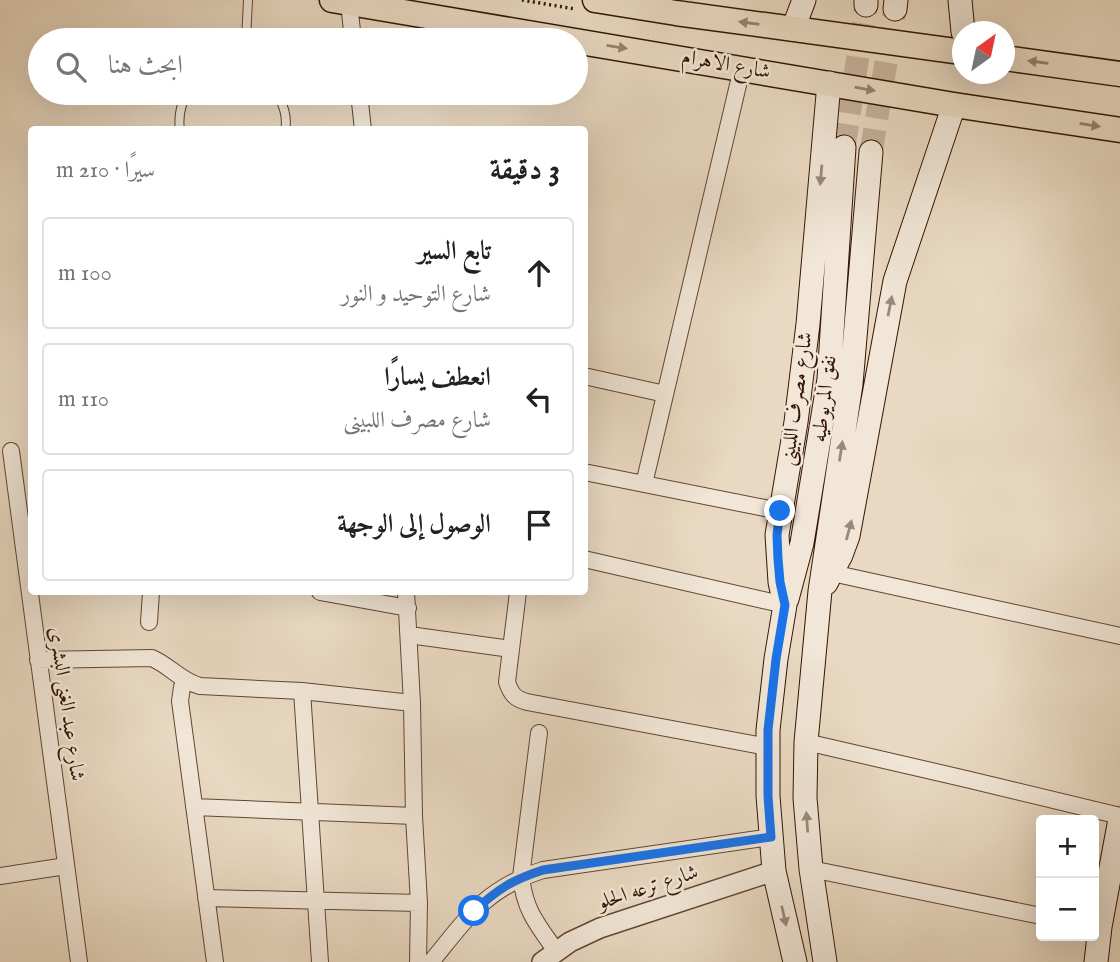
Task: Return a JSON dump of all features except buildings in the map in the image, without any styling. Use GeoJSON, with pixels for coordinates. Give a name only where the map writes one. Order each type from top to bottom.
{"type":"FeatureCollection","features":[{"type":"Feature","properties":{"kind":"main road","name":"شارع الاهرام"},"geometry":{"type":"LineString","coordinates":[[595,0],[952,51]]}},
{"type":"Feature","properties":{"kind":"main road"},"geometry":{"type":"LineString","coordinates":[[793,29],[804,0]]}},
{"type":"Feature","properties":{"kind":"main road"},"geometry":{"type":"LineString","coordinates":[[960,0],[962,21]]}},
{"type":"Feature","properties":{"kind":"main road","name":"شارع الاهرام"},"geometry":{"type":"LineString","coordinates":[[341,1],[503,28]]}},
{"type":"Feature","properties":{"kind":"main road","name":"شارع الاهرام"},"geometry":{"type":"LineString","coordinates":[[588,42],[954,105],[1120,130]]}},
{"type":"Feature","properties":{"kind":"main road"},"geometry":{"type":"LineString","coordinates":[[1015,60],[1120,74]]}},
{"type":"Feature","properties":{"kind":"main road","name":"شارع مصرف اللبينى"},"geometry":{"type":"LineString","coordinates":[[795,962],[774,871],[768,796],[768,747],[776,659],[785,605],[780,582],[777,535],[796,422],[808,324],[829,83]]}},
{"type":"Feature","properties":{"kind":"main road"},"geometry":{"type":"LineString","coordinates":[[825,962],[811,869],[805,798],[806,742],[826,582],[845,546],[853,516],[895,281],[954,105]]}},
{"type":"Feature","properties":{"kind":"main road","name":"نفق المريوطيه"},"geometry":{"type":"LineString","coordinates":[[785,605],[802,543],[830,380],[844,148]]}},
{"type":"Feature","properties":{"kind":"main road","name":"نفق المريوطيه"},"geometry":{"type":"LineString","coordinates":[[826,582],[851,384],[871,152]]}},
{"type":"Feature","properties":{"kind":"main road"},"geometry":{"type":"LineString","coordinates":[[1099,918],[1120,818]]}},
{"type":"Feature","properties":{"kind":"main road"},"geometry":{"type":"LineString","coordinates":[[1096,962],[1097,941]]}},
{"type":"Feature","properties":{"kind":"street"},"geometry":{"type":"LineString","coordinates":[[341,1],[349,28]]}},
{"type":"Feature","properties":{"kind":"street"},"geometry":{"type":"LineString","coordinates":[[644,484],[742,68]]}},
{"type":"Feature","properties":{"kind":"street"},"geometry":{"type":"LineString","coordinates":[[360,105],[363,126]]}},
{"type":"Feature","properties":{"kind":"street"},"geometry":{"type":"LineString","coordinates":[[588,377],[665,394]]}},
{"type":"Feature","properties":{"kind":"street","name":"شارع عبد الغنى البشرى"},"geometry":{"type":"LineString","coordinates":[[11,451],[28,567]]}},
{"type":"Feature","properties":{"kind":"street"},"geometry":{"type":"LineString","coordinates":[[588,473],[780,511]]}},
{"type":"Feature","properties":{"kind":"street"},"geometry":{"type":"LineString","coordinates":[[588,560],[785,605]]}},
{"type":"Feature","properties":{"kind":"street"},"geometry":{"type":"LineString","coordinates":[[826,582],[1120,636]]}},
{"type":"Feature","properties":{"kind":"street","name":"شارع عبد الغنى البشرى"},"geometry":{"type":"LineString","coordinates":[[31,595],[79,962]]}},
{"type":"Feature","properties":{"kind":"street"},"geometry":{"type":"LineString","coordinates":[[149,622],[151,595]]}},
{"type":"Feature","properties":{"kind":"street"},"geometry":{"type":"LineString","coordinates":[[353,595],[407,600],[419,903],[418,962]]}},
{"type":"Feature","properties":{"kind":"street"},"geometry":{"type":"LineString","coordinates":[[518,595],[508,682],[510,692],[517,699],[768,747]]}},
{"type":"Feature","properties":{"kind":"street"},"geometry":{"type":"LineString","coordinates":[[408,635],[511,649]]}},
{"type":"Feature","properties":{"kind":"street"},"geometry":{"type":"LineString","coordinates":[[38,660],[152,658],[165,664],[185,681],[207,687],[302,691],[412,703]]}},
{"type":"Feature","properties":{"kind":"street"},"geometry":{"type":"LineString","coordinates":[[185,681],[180,701],[215,962]]}},
{"type":"Feature","properties":{"kind":"street"},"geometry":{"type":"LineString","coordinates":[[302,691],[320,962]]}},
{"type":"Feature","properties":{"kind":"street"},"geometry":{"type":"LineString","coordinates":[[539,733],[521,877],[529,912],[549,957]]}},
{"type":"Feature","properties":{"kind":"street"},"geometry":{"type":"LineString","coordinates":[[806,742],[1120,818]]}},
{"type":"Feature","properties":{"kind":"street"},"geometry":{"type":"LineString","coordinates":[[194,807],[414,816]]}},
{"type":"Feature","properties":{"kind":"street"},"geometry":{"type":"LineString","coordinates":[[431,962],[474,911],[495,892],[521,877],[555,868],[771,837]]}},
{"type":"Feature","properties":{"kind":"street"},"geometry":{"type":"LineString","coordinates":[[0,876],[66,866]]}},
{"type":"Feature","properties":{"kind":"street"},"geometry":{"type":"LineString","coordinates":[[811,869],[1036,915]]}},
{"type":"Feature","properties":{"kind":"street","name":"شارع ترعه الحلو"},"geometry":{"type":"LineString","coordinates":[[549,957],[570,942],[600,928],[774,871]]}},
{"type":"Feature","properties":{"kind":"street"},"geometry":{"type":"LineString","coordinates":[[206,898],[419,903]]}},
{"type":"Feature","properties":{"kind":"lane"},"geometry":{"type":"LineString","coordinates":[[247,28],[248,0]]}},
{"type":"Feature","properties":{"kind":"lane"},"geometry":{"type":"LineString","coordinates":[[180,126],[182,105]]}},
{"type":"Feature","properties":{"kind":"lane"},"geometry":{"type":"LineString","coordinates":[[282,105],[286,126]]}},
{"type":"Feature","properties":{"kind":"tunnel"},"geometry":{"type":"LineString","coordinates":[[844,147],[866,5]]}},
{"type":"Feature","properties":{"kind":"tunnel"},"geometry":{"type":"LineString","coordinates":[[871,152],[895,9]]}},
{"type":"Feature","properties":{"kind":"route"},"geometry":{"type":"LineString","coordinates":[[474,911],[495,892],[521,877],[543,870],[771,837],[768,730],[785,605],[778,559],[780,511]]}}]}
